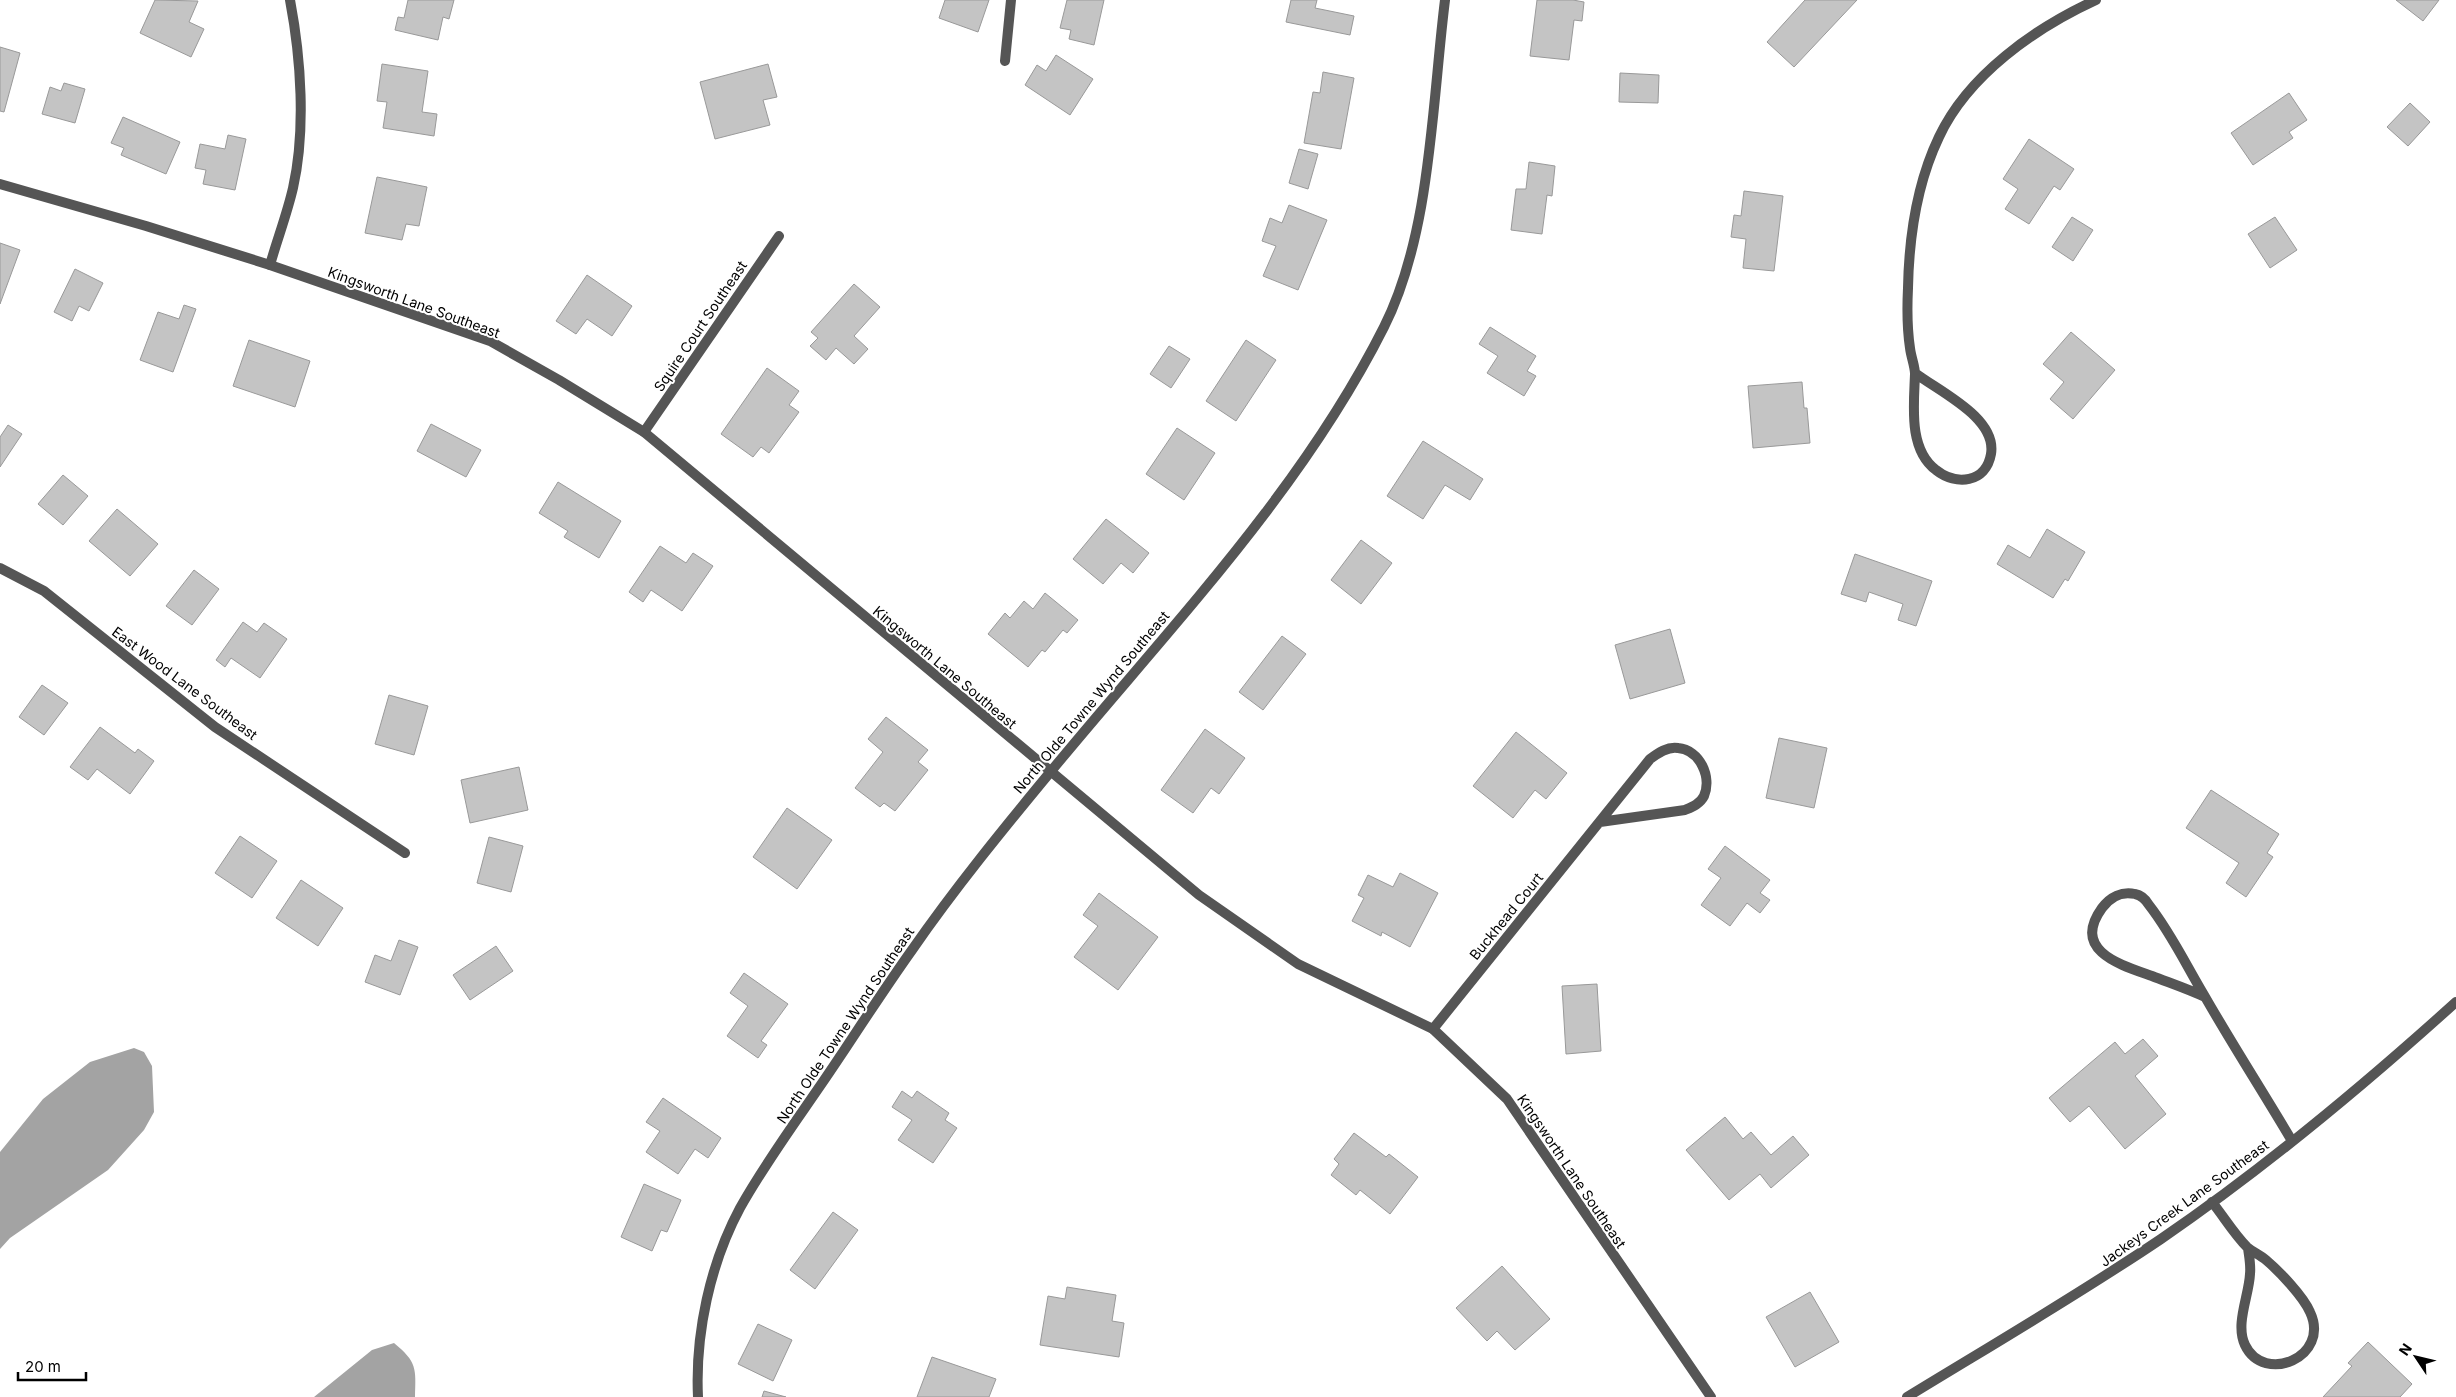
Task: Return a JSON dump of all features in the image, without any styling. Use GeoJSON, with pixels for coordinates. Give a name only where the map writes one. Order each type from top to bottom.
{"type":"FeatureCollection","features":[{"type":"Feature","properties":{"kind":"street"},"geometry":{"type":"LineString","coordinates":[[270,265],[293,187],[301,119],[298,41],[290,0]]}},
{"type":"Feature","properties":{"kind":"street"},"geometry":{"type":"LineString","coordinates":[[1005,62],[1011,0]]}},
{"type":"Feature","properties":{"kind":"street","name":"North Olde Towne Wynd Southeast"},"geometry":{"type":"LineString","coordinates":[[698,1397],[697,1367],[706,1308],[724,1244],[739,1211],[759,1177],[912,950],[1050,772],[1213,577],[1303,461],[1346,395],[1385,324],[1400,290],[1412,252],[1419,215],[1445,0]]}},
{"type":"Feature","properties":{"kind":"street"},"geometry":{"type":"LineString","coordinates":[[1915,373],[1980,420],[1989,434],[1992,447],[1991,457],[1979,475],[1971,480],[1955,480],[1936,470],[1927,462],[1920,447],[1913,414],[1915,373],[1908,319],[1910,251],[1922,184],[1939,136],[1969,92],[1992,69],[2047,26],[2096,0]]}},
{"type":"Feature","properties":{"kind":"street","name":"Kingsworth Lane Southeast"},"geometry":{"type":"LineString","coordinates":[[0,184],[146,226],[270,265],[490,341],[559,380],[644,432],[1199,895],[1298,964],[1433,1028],[1506,1099],[1711,1397]]}},
{"type":"Feature","properties":{"kind":"street","name":"Squire Court Southeast"},"geometry":{"type":"LineString","coordinates":[[644,432],[779,236]]}},
{"type":"Feature","properties":{"kind":"street","name":"East Wood Lane Southeast"},"geometry":{"type":"LineString","coordinates":[[0,568],[44,591],[215,727],[405,853]]}},
{"type":"Feature","properties":{"kind":"street","name":"Buckhead Court"},"geometry":{"type":"LineString","coordinates":[[1433,1028],[1650,759],[1663,750],[1677,747],[1690,750],[1704,767],[1706,782],[1703,797],[1696,805],[1685,810],[1600,822]]}},
{"type":"Feature","properties":{"kind":"street"},"geometry":{"type":"LineString","coordinates":[[2205,997],[2118,964],[2101,952],[2094,941],[2094,924],[2109,900],[2116,895],[2133,893],[2145,899],[2181,953],[2205,997],[2292,1141]]}},
{"type":"Feature","properties":{"kind":"street","name":"Jackeys Creek Lane Southeast"},"geometry":{"type":"LineString","coordinates":[[1907,1397],[2090,1286],[2212,1202],[2370,1078],[2456,1002]]}},
{"type":"Feature","properties":{"kind":"street"},"geometry":{"type":"LineString","coordinates":[[2212,1202],[2248,1248],[2272,1265],[2305,1303],[2313,1317],[2314,1334],[2311,1341],[2302,1355],[2288,1364],[2265,1361],[2251,1353],[2245,1346],[2242,1327],[2250,1275],[2248,1248]]}},
{"type":"Feature","properties":{"kind":"shaded area"},"geometry":{"type":"Polygon","coordinates":[[[134,1048],[144,1052],[152,1066],[154,1112],[144,1130],[108,1170],[10,1238],[0,1249],[0,1152],[43,1099],[90,1062],[134,1048]]]}},
{"type":"Feature","properties":{"kind":"shaded area"},"geometry":{"type":"Polygon","coordinates":[[[394,1343],[407,1355],[414,1366],[415,1397],[314,1397],[372,1350],[394,1343]]]}},
{"type":"Feature","properties":{"kind":"building"},"geometry":{"type":"Polygon","coordinates":[[[155,0],[198,1],[189,22],[204,29],[191,57],[140,33],[155,0]]]}},
{"type":"Feature","properties":{"kind":"building"},"geometry":{"type":"Polygon","coordinates":[[[408,0],[454,0],[449,19],[443,17],[438,40],[395,30],[398,17],[404,18],[408,0]]]}},
{"type":"Feature","properties":{"kind":"building"},"geometry":{"type":"Polygon","coordinates":[[[945,0],[989,0],[978,32],[939,18],[945,0]]]}},
{"type":"Feature","properties":{"kind":"building"},"geometry":{"type":"Polygon","coordinates":[[[1067,0],[1104,0],[1094,45],[1069,39],[1071,30],[1060,28],[1067,0]]]}},
{"type":"Feature","properties":{"kind":"building"},"geometry":{"type":"Polygon","coordinates":[[[1291,0],[1317,0],[1315,8],[1354,16],[1350,35],[1286,22],[1291,0]]]}},
{"type":"Feature","properties":{"kind":"building"},"geometry":{"type":"Polygon","coordinates":[[[1537,0],[1573,0],[1584,2],[1582,21],[1574,20],[1569,60],[1530,56],[1537,0]]]}},
{"type":"Feature","properties":{"kind":"building"},"geometry":{"type":"Polygon","coordinates":[[[1805,0],[1857,0],[1794,67],[1767,42],[1805,0]]]}},
{"type":"Feature","properties":{"kind":"building"},"geometry":{"type":"Polygon","coordinates":[[[2396,0],[2439,0],[2423,21],[2396,0]]]}},
{"type":"Feature","properties":{"kind":"building"},"geometry":{"type":"Polygon","coordinates":[[[0,47],[20,53],[4,112],[0,111],[0,47]]]}},
{"type":"Feature","properties":{"kind":"building"},"geometry":{"type":"Polygon","coordinates":[[[1056,55],[1093,79],[1070,115],[1025,85],[1037,65],[1046,71],[1056,55]]]}},
{"type":"Feature","properties":{"kind":"building"},"geometry":{"type":"Polygon","coordinates":[[[382,64],[428,71],[422,112],[437,114],[434,136],[383,128],[387,102],[377,101],[382,64]]]}},
{"type":"Feature","properties":{"kind":"building"},"geometry":{"type":"Polygon","coordinates":[[[768,64],[777,97],[763,100],[770,125],[715,139],[700,82],[768,64]]]}},
{"type":"Feature","properties":{"kind":"building"},"geometry":{"type":"Polygon","coordinates":[[[1323,72],[1354,78],[1341,149],[1304,143],[1313,92],[1320,93],[1323,72]]]}},
{"type":"Feature","properties":{"kind":"building"},"geometry":{"type":"Polygon","coordinates":[[[1620,73],[1659,75],[1658,103],[1619,102],[1620,73]]]}},
{"type":"Feature","properties":{"kind":"building"},"geometry":{"type":"Polygon","coordinates":[[[64,83],[85,89],[75,123],[42,114],[50,87],[61,91],[64,83]]]}},
{"type":"Feature","properties":{"kind":"building"},"geometry":{"type":"Polygon","coordinates":[[[2289,93],[2307,120],[2289,132],[2293,138],[2253,165],[2231,133],[2289,93]]]}},
{"type":"Feature","properties":{"kind":"building"},"geometry":{"type":"Polygon","coordinates":[[[2410,103],[2430,122],[2408,146],[2387,127],[2410,103]]]}},
{"type":"Feature","properties":{"kind":"building"},"geometry":{"type":"Polygon","coordinates":[[[123,117],[180,142],[166,174],[121,155],[124,148],[111,143],[123,117]]]}},
{"type":"Feature","properties":{"kind":"building"},"geometry":{"type":"Polygon","coordinates":[[[228,135],[246,139],[235,190],[203,184],[206,170],[195,168],[200,144],[225,149],[228,135]]]}},
{"type":"Feature","properties":{"kind":"building"},"geometry":{"type":"Polygon","coordinates":[[[2029,139],[2074,169],[2060,190],[2054,186],[2029,224],[2005,209],[2018,189],[2003,179],[2029,139]]]}},
{"type":"Feature","properties":{"kind":"building"},"geometry":{"type":"Polygon","coordinates":[[[1299,149],[1318,154],[1308,189],[1289,183],[1299,149]]]}},
{"type":"Feature","properties":{"kind":"building"},"geometry":{"type":"Polygon","coordinates":[[[1529,162],[1555,166],[1552,196],[1547,195],[1542,234],[1511,230],[1516,189],[1526,189],[1529,162]]]}},
{"type":"Feature","properties":{"kind":"building"},"geometry":{"type":"Polygon","coordinates":[[[377,177],[427,187],[419,226],[406,224],[402,240],[365,233],[377,177]]]}},
{"type":"Feature","properties":{"kind":"building"},"geometry":{"type":"Polygon","coordinates":[[[1744,191],[1783,196],[1774,271],[1743,268],[1746,239],[1731,237],[1734,215],[1741,216],[1744,191]]]}},
{"type":"Feature","properties":{"kind":"building"},"geometry":{"type":"Polygon","coordinates":[[[1289,205],[1327,220],[1298,290],[1263,276],[1276,246],[1262,241],[1270,218],[1282,223],[1289,205]]]}},
{"type":"Feature","properties":{"kind":"building"},"geometry":{"type":"Polygon","coordinates":[[[2072,217],[2093,230],[2073,261],[2052,247],[2072,217]]]}},
{"type":"Feature","properties":{"kind":"building"},"geometry":{"type":"Polygon","coordinates":[[[2275,217],[2297,250],[2270,268],[2248,234],[2275,217]]]}},
{"type":"Feature","properties":{"kind":"building"},"geometry":{"type":"Polygon","coordinates":[[[0,243],[20,250],[0,304],[0,243]]]}},
{"type":"Feature","properties":{"kind":"building"},"geometry":{"type":"Polygon","coordinates":[[[75,269],[103,283],[89,311],[79,306],[72,321],[54,312],[75,269]]]}},
{"type":"Feature","properties":{"kind":"building"},"geometry":{"type":"Polygon","coordinates":[[[587,275],[632,306],[612,336],[587,319],[576,334],[556,321],[587,275]]]}},
{"type":"Feature","properties":{"kind":"building"},"geometry":{"type":"Polygon","coordinates":[[[854,284],[880,307],[854,336],[868,349],[854,364],[836,348],[826,360],[810,346],[818,338],[811,332],[854,284]]]}},
{"type":"Feature","properties":{"kind":"building"},"geometry":{"type":"Polygon","coordinates":[[[184,305],[196,309],[173,372],[140,360],[158,312],[179,319],[184,305]]]}},
{"type":"Feature","properties":{"kind":"building"},"geometry":{"type":"Polygon","coordinates":[[[1490,327],[1536,356],[1527,371],[1536,376],[1524,396],[1487,373],[1498,356],[1479,344],[1490,327]]]}},
{"type":"Feature","properties":{"kind":"building"},"geometry":{"type":"Polygon","coordinates":[[[2071,332],[2115,370],[2073,419],[2050,399],[2064,382],[2043,364],[2071,332]]]}},
{"type":"Feature","properties":{"kind":"building"},"geometry":{"type":"Polygon","coordinates":[[[249,340],[310,361],[295,407],[233,386],[249,340]]]}},
{"type":"Feature","properties":{"kind":"building"},"geometry":{"type":"Polygon","coordinates":[[[1246,340],[1276,360],[1236,421],[1206,401],[1246,340]]]}},
{"type":"Feature","properties":{"kind":"building"},"geometry":{"type":"Polygon","coordinates":[[[1169,346],[1190,359],[1171,388],[1150,374],[1169,346]]]}},
{"type":"Feature","properties":{"kind":"building"},"geometry":{"type":"Polygon","coordinates":[[[767,368],[799,391],[789,405],[799,412],[769,453],[761,447],[753,457],[721,434],[767,368]]]}},
{"type":"Feature","properties":{"kind":"building"},"geometry":{"type":"Polygon","coordinates":[[[1802,382],[1804,408],[1807,408],[1810,443],[1753,448],[1748,386],[1802,382]]]}},
{"type":"Feature","properties":{"kind":"building"},"geometry":{"type":"Polygon","coordinates":[[[431,424],[481,450],[466,477],[417,451],[431,424]]]}},
{"type":"Feature","properties":{"kind":"building"},"geometry":{"type":"Polygon","coordinates":[[[8,425],[22,434],[0,467],[0,437],[8,425]]]}},
{"type":"Feature","properties":{"kind":"building"},"geometry":{"type":"Polygon","coordinates":[[[1177,428],[1215,453],[1184,500],[1146,474],[1177,428]]]}},
{"type":"Feature","properties":{"kind":"building"},"geometry":{"type":"Polygon","coordinates":[[[1423,441],[1483,479],[1470,500],[1445,485],[1423,519],[1387,496],[1423,441]]]}},
{"type":"Feature","properties":{"kind":"building"},"geometry":{"type":"Polygon","coordinates":[[[63,475],[88,496],[63,525],[38,504],[63,475]]]}},
{"type":"Feature","properties":{"kind":"building"},"geometry":{"type":"Polygon","coordinates":[[[558,482],[621,521],[599,558],[564,537],[568,531],[539,513],[558,482]]]}},
{"type":"Feature","properties":{"kind":"building"},"geometry":{"type":"Polygon","coordinates":[[[117,509],[158,544],[130,576],[89,541],[117,509]]]}},
{"type":"Feature","properties":{"kind":"building"},"geometry":{"type":"Polygon","coordinates":[[[1106,519],[1149,553],[1133,573],[1121,563],[1103,584],[1073,559],[1106,519]]]}},
{"type":"Feature","properties":{"kind":"building"},"geometry":{"type":"Polygon","coordinates":[[[2047,529],[2085,552],[2068,581],[2065,579],[2053,598],[1997,564],[2008,545],[2030,558],[2047,529]]]}},
{"type":"Feature","properties":{"kind":"building"},"geometry":{"type":"Polygon","coordinates":[[[1361,540],[1392,563],[1361,604],[1331,580],[1361,540]]]}},
{"type":"Feature","properties":{"kind":"building"},"geometry":{"type":"Polygon","coordinates":[[[660,546],[686,563],[693,553],[713,566],[682,611],[651,590],[643,602],[629,592],[660,546]]]}},
{"type":"Feature","properties":{"kind":"building"},"geometry":{"type":"Polygon","coordinates":[[[1855,554],[1932,581],[1916,626],[1898,620],[1903,604],[1869,592],[1866,602],[1841,594],[1855,554]]]}},
{"type":"Feature","properties":{"kind":"building"},"geometry":{"type":"Polygon","coordinates":[[[194,570],[219,589],[192,625],[166,606],[194,570]]]}},
{"type":"Feature","properties":{"kind":"building"},"geometry":{"type":"Polygon","coordinates":[[[1045,593],[1078,620],[1067,633],[1063,630],[1045,652],[1042,650],[1028,667],[988,634],[1005,613],[1010,618],[1024,601],[1033,609],[1045,593]]]}},
{"type":"Feature","properties":{"kind":"building"},"geometry":{"type":"Polygon","coordinates":[[[243,622],[257,632],[264,623],[287,639],[260,678],[231,658],[225,667],[216,660],[243,622]]]}},
{"type":"Feature","properties":{"kind":"building"},"geometry":{"type":"Polygon","coordinates":[[[1670,629],[1685,683],[1630,699],[1615,645],[1670,629]]]}},
{"type":"Feature","properties":{"kind":"building"},"geometry":{"type":"Polygon","coordinates":[[[1282,636],[1306,654],[1263,710],[1239,692],[1282,636]]]}},
{"type":"Feature","properties":{"kind":"building"},"geometry":{"type":"Polygon","coordinates":[[[42,685],[68,703],[44,735],[19,717],[42,685]]]}},
{"type":"Feature","properties":{"kind":"building"},"geometry":{"type":"Polygon","coordinates":[[[389,695],[428,706],[414,755],[375,744],[389,695]]]}},
{"type":"Feature","properties":{"kind":"building"},"geometry":{"type":"Polygon","coordinates":[[[886,717],[928,750],[918,762],[928,770],[895,811],[884,803],[880,807],[855,788],[883,752],[868,739],[886,717]]]}},
{"type":"Feature","properties":{"kind":"building"},"geometry":{"type":"Polygon","coordinates":[[[100,727],[135,753],[138,749],[154,761],[130,794],[97,769],[88,780],[70,767],[100,727]]]}},
{"type":"Feature","properties":{"kind":"building"},"geometry":{"type":"Polygon","coordinates":[[[1205,729],[1245,758],[1219,794],[1211,788],[1193,813],[1161,790],[1205,729]]]}},
{"type":"Feature","properties":{"kind":"building"},"geometry":{"type":"Polygon","coordinates":[[[1516,732],[1567,773],[1546,799],[1535,790],[1513,818],[1473,786],[1516,732]]]}},
{"type":"Feature","properties":{"kind":"building"},"geometry":{"type":"Polygon","coordinates":[[[1779,738],[1827,748],[1814,808],[1766,798],[1779,738]]]}},
{"type":"Feature","properties":{"kind":"building"},"geometry":{"type":"Polygon","coordinates":[[[519,767],[528,810],[470,823],[461,780],[519,767]]]}},
{"type":"Feature","properties":{"kind":"building"},"geometry":{"type":"Polygon","coordinates":[[[2211,790],[2279,834],[2267,853],[2273,857],[2246,897],[2226,883],[2239,863],[2186,828],[2211,790]]]}},
{"type":"Feature","properties":{"kind":"building"},"geometry":{"type":"Polygon","coordinates":[[[787,808],[832,840],[797,889],[753,857],[787,808]]]}},
{"type":"Feature","properties":{"kind":"building"},"geometry":{"type":"Polygon","coordinates":[[[240,836],[277,861],[252,898],[215,873],[240,836]]]}},
{"type":"Feature","properties":{"kind":"building"},"geometry":{"type":"Polygon","coordinates":[[[489,837],[523,846],[511,892],[477,883],[489,837]]]}},
{"type":"Feature","properties":{"kind":"building"},"geometry":{"type":"Polygon","coordinates":[[[1725,846],[1770,880],[1760,893],[1770,900],[1760,913],[1747,903],[1730,926],[1701,905],[1721,878],[1708,869],[1725,846]]]}},
{"type":"Feature","properties":{"kind":"building"},"geometry":{"type":"Polygon","coordinates":[[[1400,873],[1438,893],[1410,947],[1382,932],[1381,936],[1352,921],[1364,898],[1358,895],[1368,875],[1393,887],[1400,873]]]}},
{"type":"Feature","properties":{"kind":"building"},"geometry":{"type":"Polygon","coordinates":[[[301,880],[343,908],[318,946],[276,918],[301,880]]]}},
{"type":"Feature","properties":{"kind":"building"},"geometry":{"type":"Polygon","coordinates":[[[1099,893],[1158,937],[1118,990],[1074,957],[1098,926],[1083,915],[1099,893]]]}},
{"type":"Feature","properties":{"kind":"building"},"geometry":{"type":"Polygon","coordinates":[[[399,940],[418,947],[400,995],[365,982],[375,955],[391,961],[399,940]]]}},
{"type":"Feature","properties":{"kind":"building"},"geometry":{"type":"Polygon","coordinates":[[[496,946],[513,971],[470,1000],[453,975],[496,946]]]}},
{"type":"Feature","properties":{"kind":"building"},"geometry":{"type":"Polygon","coordinates":[[[744,973],[788,1004],[761,1041],[767,1045],[758,1058],[727,1036],[748,1006],[730,993],[744,973]]]}},
{"type":"Feature","properties":{"kind":"building"},"geometry":{"type":"Polygon","coordinates":[[[1597,984],[1601,1051],[1566,1054],[1562,986],[1597,984]]]}},
{"type":"Feature","properties":{"kind":"building"},"geometry":{"type":"Polygon","coordinates":[[[2143,1039],[2158,1056],[2135,1076],[2166,1114],[2125,1149],[2089,1106],[2070,1122],[2049,1098],[2115,1042],[2125,1054],[2143,1039]]]}},
{"type":"Feature","properties":{"kind":"building"},"geometry":{"type":"Polygon","coordinates":[[[902,1091],[912,1098],[917,1091],[949,1113],[945,1120],[957,1128],[933,1163],[898,1140],[912,1120],[892,1107],[902,1091]]]}},
{"type":"Feature","properties":{"kind":"building"},"geometry":{"type":"Polygon","coordinates":[[[663,1098],[721,1138],[708,1158],[695,1149],[678,1174],[646,1152],[660,1131],[646,1122],[663,1098]]]}},
{"type":"Feature","properties":{"kind":"building"},"geometry":{"type":"Polygon","coordinates":[[[1725,1117],[1743,1139],[1751,1132],[1771,1155],[1793,1136],[1809,1155],[1771,1188],[1760,1174],[1729,1200],[1686,1150],[1725,1117]]]}},
{"type":"Feature","properties":{"kind":"building"},"geometry":{"type":"Polygon","coordinates":[[[1354,1133],[1386,1157],[1389,1154],[1418,1177],[1390,1214],[1360,1190],[1356,1195],[1331,1175],[1339,1164],[1334,1159],[1354,1133]]]}},
{"type":"Feature","properties":{"kind":"building"},"geometry":{"type":"Polygon","coordinates":[[[644,1184],[681,1200],[667,1232],[661,1230],[652,1251],[621,1237],[644,1184]]]}},
{"type":"Feature","properties":{"kind":"building"},"geometry":{"type":"Polygon","coordinates":[[[833,1212],[858,1230],[815,1289],[790,1270],[833,1212]]]}},
{"type":"Feature","properties":{"kind":"building"},"geometry":{"type":"Polygon","coordinates":[[[1502,1266],[1550,1319],[1515,1350],[1497,1331],[1487,1341],[1456,1308],[1502,1266]]]}},
{"type":"Feature","properties":{"kind":"building"},"geometry":{"type":"Polygon","coordinates":[[[1067,1287],[1116,1295],[1112,1321],[1124,1323],[1119,1357],[1040,1345],[1048,1296],[1065,1299],[1067,1287]]]}},
{"type":"Feature","properties":{"kind":"building"},"geometry":{"type":"Polygon","coordinates":[[[1810,1292],[1839,1342],[1795,1367],[1766,1317],[1810,1292]]]}},
{"type":"Feature","properties":{"kind":"building"},"geometry":{"type":"Polygon","coordinates":[[[758,1324],[792,1340],[773,1381],[738,1364],[758,1324]]]}},
{"type":"Feature","properties":{"kind":"building"},"geometry":{"type":"Polygon","coordinates":[[[2368,1342],[2412,1384],[2400,1397],[2323,1397],[2352,1366],[2348,1363],[2368,1342]]]}},
{"type":"Feature","properties":{"kind":"building"},"geometry":{"type":"Polygon","coordinates":[[[932,1357],[996,1379],[989,1397],[917,1397],[932,1357]]]}},
{"type":"Feature","properties":{"kind":"building"},"geometry":{"type":"Polygon","coordinates":[[[764,1391],[786,1397],[762,1397],[764,1391]]]}}]}
